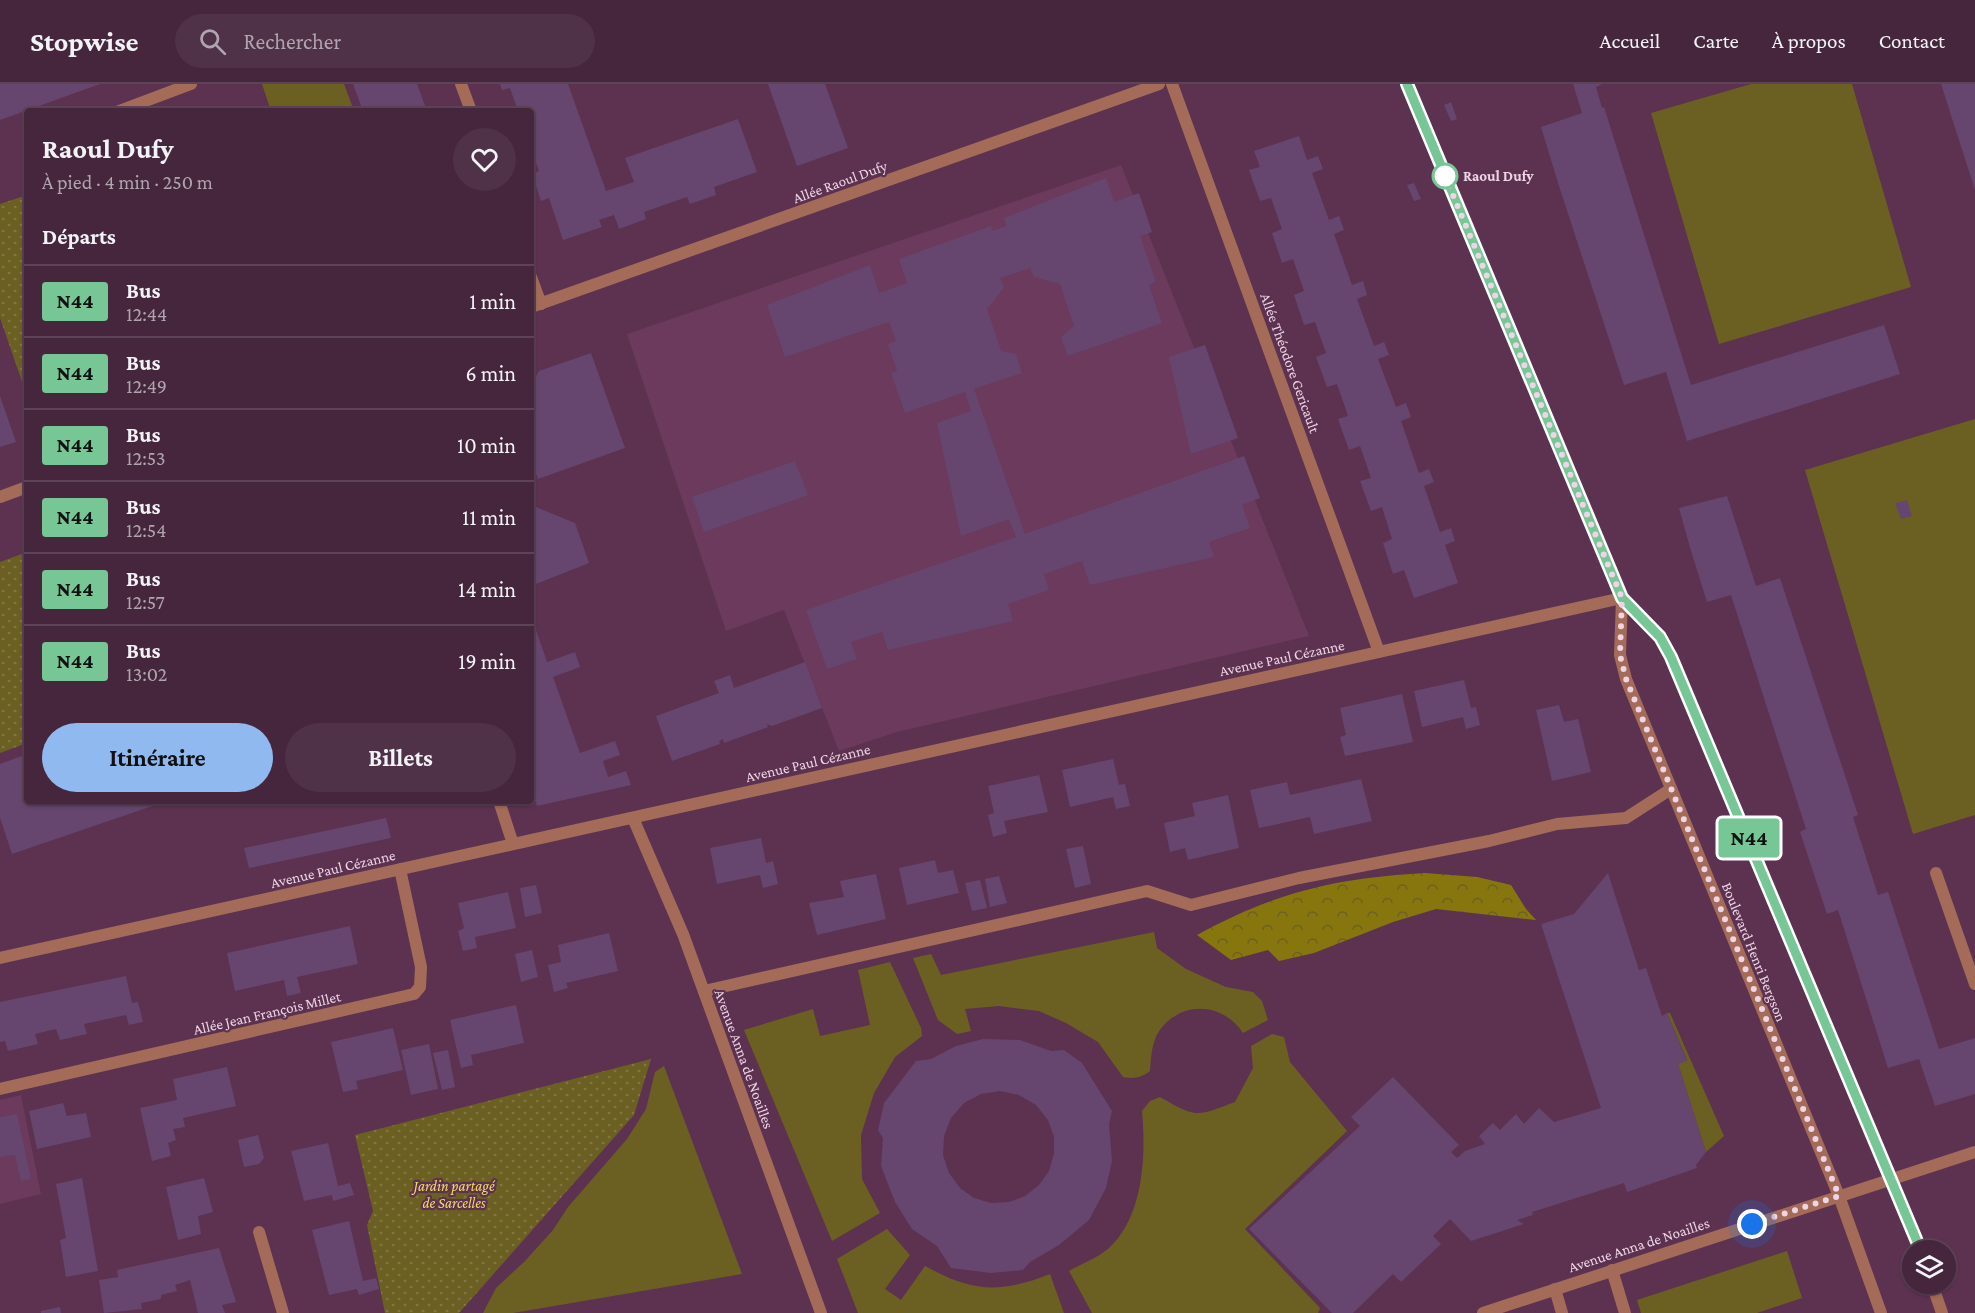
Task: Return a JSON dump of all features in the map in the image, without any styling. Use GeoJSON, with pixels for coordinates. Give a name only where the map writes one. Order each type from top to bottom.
{"type":"FeatureCollection","features":[{"type":"Feature","properties":{"kind":"street"},"geometry":{"type":"LineString","coordinates":[[127,108],[191,84]]}},
{"type":"Feature","properties":{"kind":"street"},"geometry":{"type":"LineString","coordinates":[[461,84],[470,108]]}},
{"type":"Feature","properties":{"kind":"street","name":"Allée Raoul Dufy"},"geometry":{"type":"LineString","coordinates":[[536,306],[1158,84]]}},
{"type":"Feature","properties":{"kind":"street","name":"Allée Théodore Gericault"},"geometry":{"type":"LineString","coordinates":[[1172,84],[1379,652]]}},
{"type":"Feature","properties":{"kind":"street","name":"Boulevard Henri Bergson"},"geometry":{"type":"LineString","coordinates":[[1407,84],[1622,598],[1660,637],[1671,657],[1917,1240]]}},
{"type":"Feature","properties":{"kind":"street"},"geometry":{"type":"LineString","coordinates":[[0,497],[24,488]]}},
{"type":"Feature","properties":{"kind":"street","name":"Avenue Paul Cézanne"},"geometry":{"type":"LineString","coordinates":[[0,958],[1622,598]]}},
{"type":"Feature","properties":{"kind":"street","name":"Boulevard Henri Bergson"},"geometry":{"type":"LineString","coordinates":[[1622,598],[1620,655],[1626,679],[1839,1196],[1881,1313]]}},
{"type":"Feature","properties":{"kind":"street"},"geometry":{"type":"LineString","coordinates":[[704,991],[1147,891],[1191,905],[1299,878],[1489,841],[1557,824],[1626,818],[1671,789]]}},
{"type":"Feature","properties":{"kind":"street"},"geometry":{"type":"LineString","coordinates":[[500,804],[513,844]]}},
{"type":"Feature","properties":{"kind":"street","name":"Avenue Anna de Noailles"},"geometry":{"type":"LineString","coordinates":[[633,818],[683,934],[821,1313]]}},
{"type":"Feature","properties":{"kind":"street","name":"Allée Jean François Millet"},"geometry":{"type":"LineString","coordinates":[[0,1089],[414,994],[420,987],[421,967],[400,870]]}},
{"type":"Feature","properties":{"kind":"street"},"geometry":{"type":"LineString","coordinates":[[1936,873],[1975,984]]}},
{"type":"Feature","properties":{"kind":"street","name":"Avenue Anna de Noailles"},"geometry":{"type":"LineString","coordinates":[[1483,1313],[1975,1152]]}},
{"type":"Feature","properties":{"kind":"street"},"geometry":{"type":"LineString","coordinates":[[259,1232],[283,1313]]}},
{"type":"Feature","properties":{"kind":"street"},"geometry":{"type":"LineString","coordinates":[[1612,1270],[1625,1313]]}},
{"type":"Feature","properties":{"kind":"street"},"geometry":{"type":"LineString","coordinates":[[1555,1289],[1562,1313]]}},
{"type":"Feature","properties":{"kind":"street"},"geometry":{"type":"LineString","coordinates":[[1935,1294],[1941,1313]]}},
{"type":"Feature","properties":{"kind":"shaded area"},"geometry":{"type":"Polygon","coordinates":[[[1121,165],[1309,636],[897,732],[839,751],[784,610],[726,631],[627,334],[1121,165]]]}},
{"type":"Feature","properties":{"kind":"shaded area"},"geometry":{"type":"Polygon","coordinates":[[[21,1095],[41,1194],[0,1204],[0,1100],[21,1095]]]}},
{"type":"Feature","properties":{"kind":"green space"},"geometry":{"type":"Polygon","coordinates":[[[262,84],[344,84],[353,108],[270,108],[262,84]]]}},
{"type":"Feature","properties":{"kind":"green space"},"geometry":{"type":"Polygon","coordinates":[[[1751,84],[1852,84],[1911,287],[1719,344],[1651,113],[1751,84]]]}},
{"type":"Feature","properties":{"kind":"green space"},"geometry":{"type":"Polygon","coordinates":[[[24,196],[24,387],[0,318],[0,204],[24,196]]]}},
{"type":"Feature","properties":{"kind":"green space"},"geometry":{"type":"Polygon","coordinates":[[[1975,419],[1975,815],[1913,834],[1805,470],[1975,419]]]}},
{"type":"Feature","properties":{"kind":"green space"},"geometry":{"type":"Polygon","coordinates":[[[24,553],[24,744],[0,753],[0,562],[24,553]]]}},
{"type":"Feature","properties":{"kind":"green space"},"geometry":{"type":"Polygon","coordinates":[[[1425,873],[1477,877],[1511,885],[1536,920],[1436,909],[1393,922],[1314,953],[1279,961],[1268,950],[1231,960],[1197,935],[1253,908],[1307,890],[1335,883],[1425,873]]]}},
{"type":"Feature","properties":{"kind":"green space"},"geometry":{"type":"Polygon","coordinates":[[[1154,932],[1157,948],[1186,969],[1226,987],[1253,992],[1262,1001],[1268,1020],[1243,1033],[1235,1023],[1215,1011],[1193,1009],[1183,1012],[1163,1026],[1156,1036],[1150,1071],[1137,1077],[1123,1077],[1098,1042],[1066,1023],[1039,1011],[999,1006],[965,1009],[971,1031],[957,1034],[938,1020],[913,958],[931,954],[941,975],[1154,932]]]}},
{"type":"Feature","properties":{"kind":"green space"},"geometry":{"type":"Polygon","coordinates":[[[890,962],[921,1028],[922,1036],[895,1057],[874,1093],[861,1135],[862,1179],[880,1213],[832,1241],[744,1030],[813,1009],[820,1036],[870,1025],[858,970],[890,962]]]}},
{"type":"Feature","properties":{"kind":"green space"},"geometry":{"type":"Polygon","coordinates":[[[1667,1013],[1670,1013],[1724,1136],[1706,1152],[1678,1064],[1687,1060],[1667,1013]]]}},
{"type":"Feature","properties":{"kind":"green space"},"geometry":{"type":"Polygon","coordinates":[[[1272,1034],[1284,1037],[1290,1062],[1347,1131],[1245,1229],[1320,1308],[1318,1313],[1092,1313],[1069,1271],[1109,1248],[1121,1235],[1129,1219],[1136,1202],[1143,1165],[1142,1111],[1150,1101],[1160,1097],[1182,1109],[1196,1113],[1203,1113],[1235,1102],[1253,1068],[1251,1046],[1272,1034]]]}},
{"type":"Feature","properties":{"kind":"green space","name":"Jardin partagé de Sarcelles"},"geometry":{"type":"Polygon","coordinates":[[[651,1059],[634,1115],[459,1313],[385,1313],[367,1225],[373,1211],[355,1135],[651,1059]]]}},
{"type":"Feature","properties":{"kind":"green space"},"geometry":{"type":"Polygon","coordinates":[[[664,1066],[742,1274],[513,1313],[483,1313],[496,1288],[553,1230],[568,1207],[627,1139],[646,1109],[655,1072],[664,1066]]]}},
{"type":"Feature","properties":{"kind":"green space"},"geometry":{"type":"Polygon","coordinates":[[[887,1229],[910,1255],[885,1289],[901,1300],[925,1266],[957,1281],[986,1287],[1016,1285],[1050,1274],[1064,1313],[858,1313],[837,1259],[887,1229]]]}},
{"type":"Feature","properties":{"kind":"green space"},"geometry":{"type":"Polygon","coordinates":[[[1787,1251],[1802,1298],[1757,1313],[1641,1313],[1637,1300],[1787,1251]]]}},
{"type":"Feature","properties":{"kind":"building"},"geometry":{"type":"Polygon","coordinates":[[[0,84],[100,84],[33,108],[24,108],[24,111],[0,120],[0,84]]]}},
{"type":"Feature","properties":{"kind":"building"},"geometry":{"type":"Polygon","coordinates":[[[353,84],[417,84],[426,108],[362,108],[353,84]]]}},
{"type":"Feature","properties":{"kind":"building"},"geometry":{"type":"Polygon","coordinates":[[[500,84],[568,84],[606,191],[634,182],[625,158],[738,119],[757,172],[714,187],[716,195],[690,204],[687,197],[644,212],[646,219],[619,229],[614,215],[599,220],[602,227],[563,240],[549,198],[541,201],[534,180],[534,173],[539,171],[534,157],[534,108],[517,108],[510,88],[502,90],[500,84]]]}},
{"type":"Feature","properties":{"kind":"building"},"geometry":{"type":"Polygon","coordinates":[[[768,84],[825,84],[848,148],[797,166],[768,84]]]}},
{"type":"Feature","properties":{"kind":"building"},"geometry":{"type":"Polygon","coordinates":[[[1573,84],[1602,84],[1596,87],[1602,108],[1604,107],[1691,385],[1884,325],[1900,374],[1687,441],[1666,372],[1624,385],[1559,186],[1541,127],[1582,113],[1573,84]]]}},
{"type":"Feature","properties":{"kind":"building"},"geometry":{"type":"Polygon","coordinates":[[[1941,84],[1975,84],[1975,190],[1941,84]]]}},
{"type":"Feature","properties":{"kind":"building"},"geometry":{"type":"Polygon","coordinates":[[[1451,102],[1457,119],[1451,121],[1444,105],[1451,102]]]}},
{"type":"Feature","properties":{"kind":"building"},"geometry":{"type":"Polygon","coordinates":[[[1299,136],[1307,160],[1318,156],[1323,169],[1312,173],[1329,220],[1339,216],[1344,230],[1334,234],[1352,285],[1363,281],[1367,295],[1357,299],[1374,346],[1384,342],[1389,355],[1378,359],[1396,407],[1406,403],[1411,417],[1401,421],[1419,473],[1429,469],[1434,482],[1424,486],[1440,532],[1451,528],[1455,541],[1445,545],[1458,583],[1414,598],[1404,570],[1393,574],[1383,543],[1392,539],[1382,507],[1371,511],[1360,481],[1371,478],[1360,446],[1349,450],[1338,419],[1348,416],[1337,384],[1327,387],[1316,357],[1326,353],[1315,322],[1304,325],[1294,295],[1304,291],[1293,259],[1282,263],[1272,233],[1282,229],[1271,198],[1260,201],[1249,170],[1260,167],[1254,151],[1299,136]]]}},
{"type":"Feature","properties":{"kind":"building"},"geometry":{"type":"Polygon","coordinates":[[[1106,178],[1114,202],[1139,193],[1152,232],[1140,236],[1156,282],[1149,285],[1162,323],[1068,356],[1061,337],[1074,326],[1060,284],[1034,277],[1030,268],[1000,278],[1004,288],[987,309],[1001,351],[1016,354],[1022,373],[974,389],[1025,534],[1244,456],[1260,498],[1242,505],[1250,528],[1209,542],[1214,557],[1090,585],[1082,561],[1044,574],[1049,590],[1008,604],[1013,621],[888,650],[882,632],[851,642],[857,659],[827,669],[806,610],[1016,537],[1009,519],[961,536],[937,423],[971,411],[965,392],[905,413],[891,373],[897,371],[888,344],[896,341],[889,322],[785,357],[767,305],[870,265],[879,293],[907,283],[899,259],[991,226],[992,231],[1007,226],[1004,218],[1106,178]]]}},
{"type":"Feature","properties":{"kind":"building"},"geometry":{"type":"Polygon","coordinates":[[[1414,183],[1421,199],[1414,201],[1407,185],[1414,183]]]}},
{"type":"Feature","properties":{"kind":"building"},"geometry":{"type":"Polygon","coordinates":[[[1205,345],[1238,438],[1191,454],[1169,357],[1205,345]]]}},
{"type":"Feature","properties":{"kind":"building"},"geometry":{"type":"Polygon","coordinates":[[[591,353],[625,448],[538,479],[534,469],[534,380],[539,371],[591,353]]]}},
{"type":"Feature","properties":{"kind":"building"},"geometry":{"type":"Polygon","coordinates":[[[0,396],[16,442],[0,447],[0,396]]]}},
{"type":"Feature","properties":{"kind":"building"},"geometry":{"type":"Polygon","coordinates":[[[795,461],[808,495],[704,532],[692,497],[795,461]]]}},
{"type":"Feature","properties":{"kind":"building"},"geometry":{"type":"Polygon","coordinates":[[[1727,496],[1756,586],[1780,578],[1858,815],[1853,817],[1878,895],[1888,892],[1939,1049],[1975,1038],[1975,1094],[1935,1106],[1919,1059],[1888,1068],[1838,910],[1827,914],[1800,832],[1806,829],[1731,595],[1707,602],[1691,551],[1679,508],[1727,496]]]}},
{"type":"Feature","properties":{"kind":"building"},"geometry":{"type":"Polygon","coordinates":[[[1907,500],[1912,516],[1901,519],[1895,503],[1907,500]]]}},
{"type":"Feature","properties":{"kind":"building"},"geometry":{"type":"Polygon","coordinates":[[[534,506],[575,523],[589,563],[536,584],[534,581],[534,506]]]}},
{"type":"Feature","properties":{"kind":"building"},"geometry":{"type":"Polygon","coordinates":[[[534,630],[536,630],[547,662],[575,652],[580,667],[553,677],[580,753],[615,741],[620,755],[603,761],[608,777],[626,771],[631,785],[537,806],[534,796],[534,630]]]}},
{"type":"Feature","properties":{"kind":"building"},"geometry":{"type":"Polygon","coordinates":[[[805,662],[822,708],[772,726],[767,724],[768,727],[724,743],[723,739],[719,741],[720,744],[672,761],[656,716],[719,693],[714,681],[730,675],[734,688],[805,662]]]}},
{"type":"Feature","properties":{"kind":"building"},"geometry":{"type":"Polygon","coordinates":[[[1464,680],[1471,708],[1476,707],[1480,725],[1466,729],[1463,717],[1422,727],[1414,691],[1464,680]]]}},
{"type":"Feature","properties":{"kind":"building"},"geometry":{"type":"Polygon","coordinates":[[[1402,694],[1413,742],[1345,756],[1340,737],[1346,735],[1340,708],[1402,694]]]}},
{"type":"Feature","properties":{"kind":"building"},"geometry":{"type":"Polygon","coordinates":[[[1559,705],[1564,722],[1578,719],[1591,772],[1552,781],[1536,710],[1559,705]]]}},
{"type":"Feature","properties":{"kind":"building"},"geometry":{"type":"Polygon","coordinates":[[[24,755],[24,804],[158,804],[12,854],[0,818],[0,764],[24,755]]]}},
{"type":"Feature","properties":{"kind":"building"},"geometry":{"type":"Polygon","coordinates":[[[1113,759],[1119,785],[1125,784],[1130,806],[1116,809],[1113,797],[1070,807],[1062,770],[1113,759]]]}},
{"type":"Feature","properties":{"kind":"building"},"geometry":{"type":"Polygon","coordinates":[[[1039,775],[1048,812],[1004,821],[1007,833],[993,837],[988,815],[994,813],[988,786],[1039,775]]]}},
{"type":"Feature","properties":{"kind":"building"},"geometry":{"type":"Polygon","coordinates":[[[1361,779],[1372,821],[1314,834],[1310,817],[1259,828],[1250,790],[1287,782],[1290,795],[1361,779]]]}},
{"type":"Feature","properties":{"kind":"building"},"geometry":{"type":"Polygon","coordinates":[[[1228,795],[1239,848],[1188,860],[1185,848],[1170,852],[1164,823],[1195,816],[1192,803],[1228,795]]]}},
{"type":"Feature","properties":{"kind":"building"},"geometry":{"type":"Polygon","coordinates":[[[386,818],[391,838],[249,868],[244,848],[386,818]]]}},
{"type":"Feature","properties":{"kind":"building"},"geometry":{"type":"Polygon","coordinates":[[[761,838],[766,863],[773,861],[778,884],[763,888],[760,875],[717,884],[710,848],[761,838]]]}},
{"type":"Feature","properties":{"kind":"building"},"geometry":{"type":"Polygon","coordinates":[[[1083,846],[1091,884],[1075,888],[1066,849],[1083,846]]]}},
{"type":"Feature","properties":{"kind":"building"},"geometry":{"type":"Polygon","coordinates":[[[935,860],[938,873],[953,870],[959,893],[907,905],[899,868],[935,860]]]}},
{"type":"Feature","properties":{"kind":"building"},"geometry":{"type":"Polygon","coordinates":[[[1608,873],[1639,970],[1646,968],[1662,1016],[1667,1013],[1687,1061],[1678,1064],[1706,1152],[1696,1165],[1697,1168],[1627,1192],[1624,1183],[1532,1212],[1533,1215],[1517,1220],[1524,1224],[1471,1241],[1450,1219],[1433,1236],[1441,1244],[1401,1282],[1393,1274],[1353,1313],[1332,1313],[1249,1229],[1360,1126],[1351,1117],[1393,1077],[1459,1145],[1451,1152],[1457,1158],[1465,1151],[1485,1144],[1479,1136],[1493,1123],[1500,1130],[1516,1114],[1524,1124],[1539,1108],[1554,1122],[1601,1108],[1541,924],[1574,914],[1608,873]]]}},
{"type":"Feature","properties":{"kind":"building"},"geometry":{"type":"Polygon","coordinates":[[[876,874],[886,919],[817,935],[809,903],[844,897],[840,881],[876,874]]]}},
{"type":"Feature","properties":{"kind":"building"},"geometry":{"type":"Polygon","coordinates":[[[999,876],[1007,903],[990,907],[985,879],[999,876]]]}},
{"type":"Feature","properties":{"kind":"building"},"geometry":{"type":"Polygon","coordinates":[[[980,880],[987,908],[972,911],[965,883],[980,880]]]}},
{"type":"Feature","properties":{"kind":"building"},"geometry":{"type":"Polygon","coordinates":[[[536,885],[542,913],[525,917],[520,888],[536,885]]]}},
{"type":"Feature","properties":{"kind":"building"},"geometry":{"type":"Polygon","coordinates":[[[508,892],[516,928],[475,937],[477,948],[463,951],[458,931],[464,928],[458,903],[508,892]]]}},
{"type":"Feature","properties":{"kind":"building"},"geometry":{"type":"Polygon","coordinates":[[[350,926],[358,964],[297,977],[301,993],[287,996],[284,980],[235,991],[227,953],[350,926]]]}},
{"type":"Feature","properties":{"kind":"building"},"geometry":{"type":"Polygon","coordinates":[[[609,933],[618,971],[566,983],[568,988],[554,992],[548,965],[561,962],[558,945],[609,933]]]}},
{"type":"Feature","properties":{"kind":"building"},"geometry":{"type":"Polygon","coordinates":[[[532,950],[538,977],[521,982],[515,954],[532,950]]]}},
{"type":"Feature","properties":{"kind":"building"},"geometry":{"type":"Polygon","coordinates":[[[126,976],[132,1003],[138,1002],[143,1022],[129,1025],[126,1015],[84,1024],[87,1034],[60,1040],[56,1029],[35,1034],[38,1044],[8,1051],[5,1041],[0,1042],[0,1002],[126,976]]]}},
{"type":"Feature","properties":{"kind":"building"},"geometry":{"type":"Polygon","coordinates":[[[516,1005],[524,1043],[471,1055],[473,1065],[461,1068],[450,1020],[516,1005]]]}},
{"type":"Feature","properties":{"kind":"building"},"geometry":{"type":"Polygon","coordinates":[[[393,1028],[403,1070],[356,1081],[358,1089],[343,1092],[331,1042],[393,1028]]]}},
{"type":"Feature","properties":{"kind":"building"},"geometry":{"type":"Polygon","coordinates":[[[983,1039],[1020,1040],[1051,1051],[1064,1050],[1082,1063],[1112,1111],[1109,1124],[1112,1161],[1106,1188],[1089,1220],[1059,1245],[1030,1262],[1023,1270],[991,1273],[951,1268],[937,1246],[912,1229],[895,1202],[881,1166],[883,1138],[878,1130],[884,1103],[916,1061],[931,1059],[956,1046],[983,1039]],[[1000,1091],[981,1094],[964,1103],[951,1118],[944,1136],[943,1155],[949,1173],[960,1188],[974,1198],[991,1203],[1009,1202],[1025,1196],[1039,1185],[1049,1171],[1054,1154],[1054,1137],[1048,1120],[1036,1105],[1019,1095],[1000,1091]]]}},
{"type":"Feature","properties":{"kind":"building"},"geometry":{"type":"Polygon","coordinates":[[[429,1044],[438,1089],[411,1095],[401,1050],[429,1044]]]}},
{"type":"Feature","properties":{"kind":"building"},"geometry":{"type":"Polygon","coordinates":[[[448,1050],[455,1087],[442,1090],[433,1053],[448,1050]]]}},
{"type":"Feature","properties":{"kind":"building"},"geometry":{"type":"Polygon","coordinates":[[[227,1067],[236,1106],[183,1118],[185,1127],[173,1129],[176,1140],[168,1143],[171,1156],[152,1161],[140,1108],[177,1100],[173,1079],[227,1067]]]}},
{"type":"Feature","properties":{"kind":"building"},"geometry":{"type":"Polygon","coordinates":[[[63,1103],[67,1116],[86,1113],[91,1137],[37,1149],[29,1111],[63,1103]]]}},
{"type":"Feature","properties":{"kind":"building"},"geometry":{"type":"Polygon","coordinates":[[[17,1114],[31,1179],[21,1181],[15,1155],[0,1157],[0,1117],[17,1114]]]}},
{"type":"Feature","properties":{"kind":"building"},"geometry":{"type":"Polygon","coordinates":[[[258,1135],[264,1158],[259,1164],[244,1167],[238,1140],[258,1135]]]}},
{"type":"Feature","properties":{"kind":"building"},"geometry":{"type":"Polygon","coordinates":[[[328,1143],[338,1186],[350,1183],[354,1195],[333,1201],[332,1195],[304,1201],[291,1151],[328,1143]]]}},
{"type":"Feature","properties":{"kind":"building"},"geometry":{"type":"Polygon","coordinates":[[[82,1178],[98,1271],[66,1277],[60,1240],[66,1238],[56,1184],[82,1178]]]}},
{"type":"Feature","properties":{"kind":"building"},"geometry":{"type":"Polygon","coordinates":[[[204,1178],[213,1212],[198,1216],[201,1234],[178,1240],[166,1187],[204,1178]]]}},
{"type":"Feature","properties":{"kind":"building"},"geometry":{"type":"Polygon","coordinates":[[[349,1221],[363,1281],[376,1278],[379,1289],[359,1295],[357,1289],[329,1295],[312,1230],[349,1221]]]}},
{"type":"Feature","properties":{"kind":"building"},"geometry":{"type":"Polygon","coordinates":[[[219,1248],[236,1302],[222,1305],[225,1313],[198,1313],[190,1280],[175,1285],[177,1291],[161,1295],[161,1299],[141,1303],[142,1309],[104,1313],[99,1280],[118,1277],[117,1270],[219,1248]]]}},
{"type":"Feature","properties":{"kind":"building"},"geometry":{"type":"Polygon","coordinates":[[[60,1307],[61,1313],[41,1313],[41,1311],[60,1307]]]}},
{"type":"Feature","properties":{"kind":"bus line","name":"N44"},"geometry":{"type":"LineString","coordinates":[[1407,84],[1622,598],[1660,637],[1671,657],[1746,829],[1917,1240]]}},
{"type":"Feature","properties":{"kind":"place","name":"Raoul Dufy"},"geometry":{"type":"Point","coordinates":[1445,176]}},
{"type":"Feature","properties":{"kind":"route"},"geometry":{"type":"LineString","coordinates":[[1445,176],[1622,598],[1619,645],[1626,679],[1839,1196],[1752,1224]]}}]}
